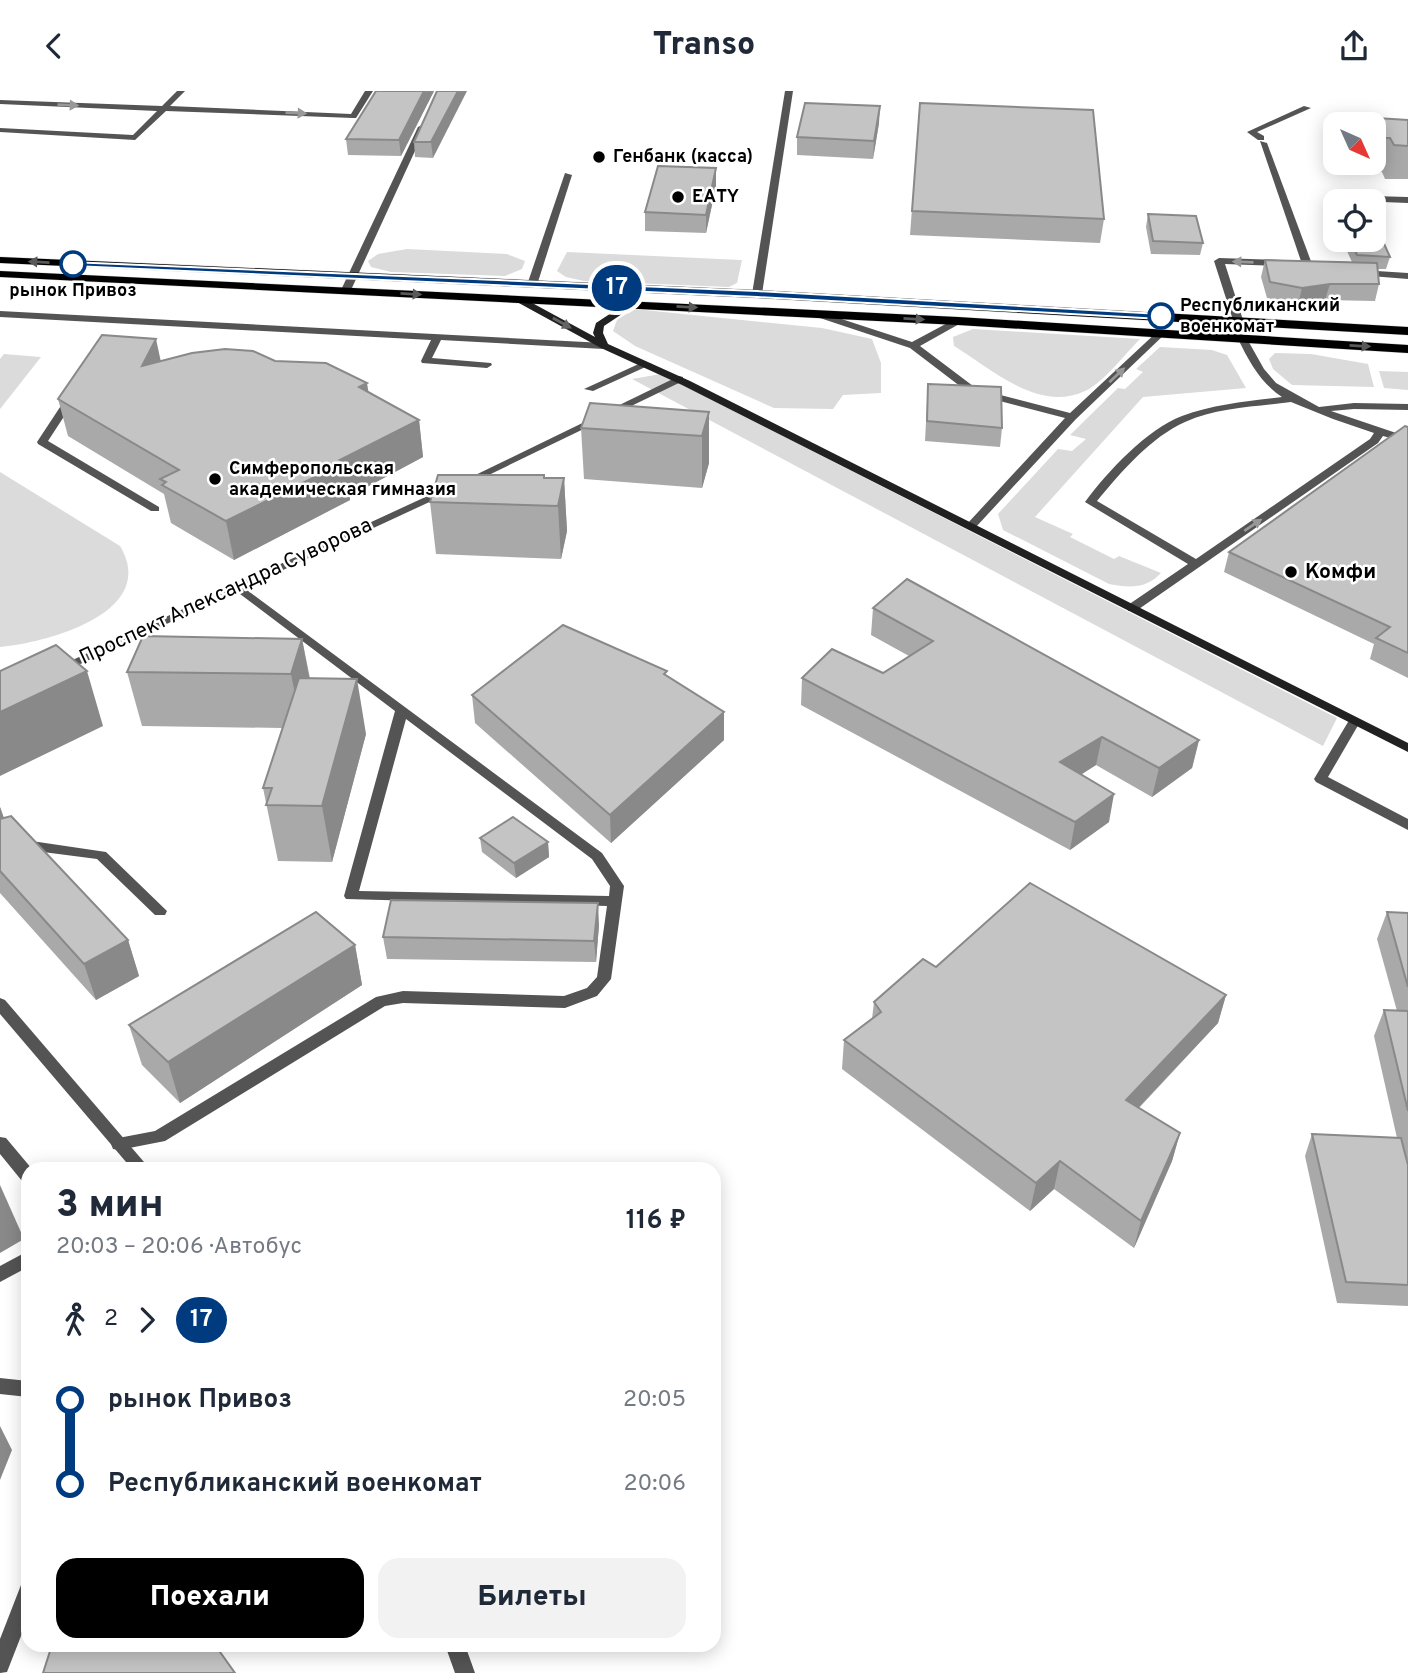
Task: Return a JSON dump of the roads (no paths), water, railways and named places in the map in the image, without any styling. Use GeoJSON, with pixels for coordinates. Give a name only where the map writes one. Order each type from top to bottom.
{"type":"FeatureCollection","features":[{"type":"Feature","properties":{"kind":"main road"},"geometry":{"type":"LineString","coordinates":[[0,260],[757,294],[1408,331]]}},
{"type":"Feature","properties":{"kind":"main road"},"geometry":{"type":"LineString","coordinates":[[0,274],[958,321],[1408,349]]}},
{"type":"Feature","properties":{"kind":"main road"},"geometry":{"type":"LineString","coordinates":[[520,300],[604,346],[679,379],[1408,748]]}},
{"type":"Feature","properties":{"kind":"main road"},"geometry":{"type":"LineString","coordinates":[[604,346],[598,333],[599,325],[631,304]]}},
{"type":"Feature","properties":{"kind":"street"},"geometry":{"type":"LineString","coordinates":[[0,130],[135,138],[181,91]]}},
{"type":"Feature","properties":{"kind":"street"},"geometry":{"type":"LineString","coordinates":[[0,102],[353,116],[369,91]]}},
{"type":"Feature","properties":{"kind":"street"},"geometry":{"type":"LineString","coordinates":[[757,294],[789,91]]}},
{"type":"Feature","properties":{"kind":"street"},"geometry":{"type":"LineString","coordinates":[[1307,108],[1251,132],[1262,140],[1307,264]]}},
{"type":"Feature","properties":{"kind":"street"},"geometry":{"type":"LineString","coordinates":[[346,290],[425,120]]}},
{"type":"Feature","properties":{"kind":"street"},"geometry":{"type":"LineString","coordinates":[[532,285],[568,175]]}},
{"type":"Feature","properties":{"kind":"street"},"geometry":{"type":"LineString","coordinates":[[1386,199],[1408,200]]}},
{"type":"Feature","properties":{"kind":"street"},"geometry":{"type":"LineString","coordinates":[[1318,266],[1219,261],[1243,339],[1262,375],[1274,387],[1321,409],[1408,440]]}},
{"type":"Feature","properties":{"kind":"street"},"geometry":{"type":"LineString","coordinates":[[1352,273],[1408,276]]}},
{"type":"Feature","properties":{"kind":"street"},"geometry":{"type":"LineString","coordinates":[[0,314],[119,325],[604,346]]}},
{"type":"Feature","properties":{"kind":"street"},"geometry":{"type":"LineString","coordinates":[[817,314],[912,346],[973,391],[1072,417]]}},
{"type":"Feature","properties":{"kind":"street"},"geometry":{"type":"LineString","coordinates":[[912,346],[958,321]]}},
{"type":"Feature","properties":{"kind":"street"},"geometry":{"type":"LineString","coordinates":[[971,526],[1072,417],[1161,333]]}},
{"type":"Feature","properties":{"kind":"street"},"geometry":{"type":"LineString","coordinates":[[437,338],[426,361],[486,365]]}},
{"type":"Feature","properties":{"kind":"street"},"geometry":{"type":"LineString","coordinates":[[589,389],[647,364]]}},
{"type":"Feature","properties":{"kind":"street","name":"Проспект Александра Суворова"},"geometry":{"type":"LineString","coordinates":[[49,674],[519,458],[679,379]]}},
{"type":"Feature","properties":{"kind":"street"},"geometry":{"type":"LineString","coordinates":[[80,385],[42,442],[155,509]]}},
{"type":"Feature","properties":{"kind":"street"},"geometry":{"type":"LineString","coordinates":[[1197,563],[1091,502],[1125,464],[1179,421],[1197,414],[1295,398]]}},
{"type":"Feature","properties":{"kind":"street"},"geometry":{"type":"LineString","coordinates":[[1321,409],[1354,406],[1408,407]]}},
{"type":"Feature","properties":{"kind":"street"},"geometry":{"type":"LineString","coordinates":[[1132,608],[1374,441],[1381,431]]}},
{"type":"Feature","properties":{"kind":"street"},"geometry":{"type":"LineString","coordinates":[[119,1144],[159,1137],[381,1001],[403,997],[565,1002],[592,992],[604,979],[617,886],[597,856],[236,586]]}},
{"type":"Feature","properties":{"kind":"street"},"geometry":{"type":"LineString","coordinates":[[402,710],[351,896],[614,901]]}},
{"type":"Feature","properties":{"kind":"street"},"geometry":{"type":"LineString","coordinates":[[1354,722],[1321,779],[1408,825]]}},
{"type":"Feature","properties":{"kind":"street"},"geometry":{"type":"LineString","coordinates":[[0,853],[18,844],[101,855],[159,911]]}},
{"type":"Feature","properties":{"kind":"street"},"geometry":{"type":"LineString","coordinates":[[0,1004],[136,1162]]}},
{"type":"Feature","properties":{"kind":"street"},"geometry":{"type":"LineString","coordinates":[[0,1143],[21,1168]]}},
{"type":"Feature","properties":{"kind":"street"},"geometry":{"type":"LineString","coordinates":[[0,1275],[21,1262]]}},
{"type":"Feature","properties":{"kind":"street"},"geometry":{"type":"LineString","coordinates":[[0,1386],[21,1388]]}},
{"type":"Feature","properties":{"kind":"street"},"geometry":{"type":"LineString","coordinates":[[0,1665],[21,1610]]}},
{"type":"Feature","properties":{"kind":"street"},"geometry":{"type":"LineString","coordinates":[[458,1652],[465,1673]]}},
{"type":"Feature","properties":{"kind":"place","name":"Генбанк (касса)"},"geometry":{"type":"Point","coordinates":[599,157]}},
{"type":"Feature","properties":{"kind":"place","name":"EАTY"},"geometry":{"type":"Point","coordinates":[678,197]}},
{"type":"Feature","properties":{"kind":"place","name":"рынок Привоз"},"geometry":{"type":"Point","coordinates":[73,264]}},
{"type":"Feature","properties":{"kind":"place","name":"Республиканский военкомат"},"geometry":{"type":"Point","coordinates":[1161,316]}},
{"type":"Feature","properties":{"kind":"place","name":"Симферопольская академическая гимназия"},"geometry":{"type":"Point","coordinates":[215,479]}},
{"type":"Feature","properties":{"kind":"place","name":"Комфи"},"geometry":{"type":"Point","coordinates":[1291,572]}}]}
